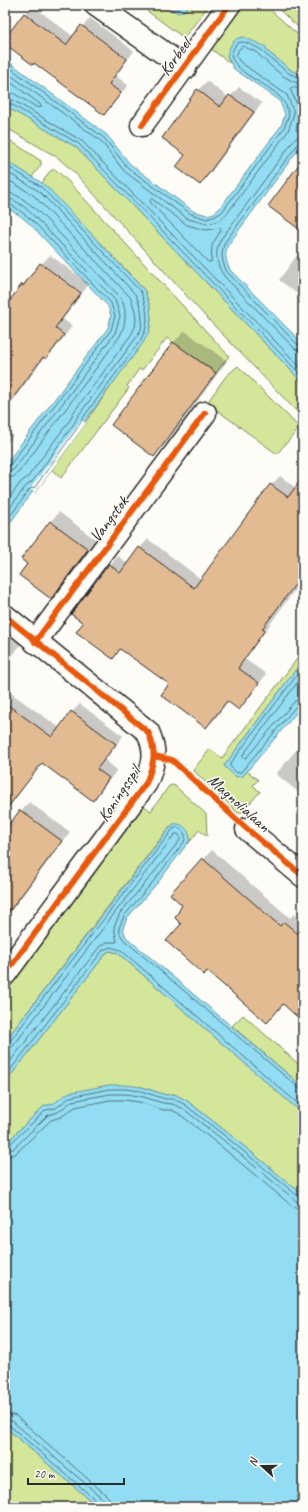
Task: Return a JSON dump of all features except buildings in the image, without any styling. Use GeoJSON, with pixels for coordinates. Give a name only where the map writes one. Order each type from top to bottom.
{"type":"FeatureCollection","features":[{"type":"Feature","properties":{"kind":"street","name":"Korbeel"},"geometry":{"type":"LineString","coordinates":[[96,5],[185,68]]}},
{"type":"Feature","properties":{"kind":"street","name":"Korbeel"},"geometry":{"type":"LineString","coordinates":[[142,125],[185,68],[229,5]]}},
{"type":"Feature","properties":{"kind":"street","name":"Vangstok"},"geometry":{"type":"LineString","coordinates":[[36,642],[205,413]]}},
{"type":"Feature","properties":{"kind":"street","name":"Koningsspil"},"geometry":{"type":"LineString","coordinates":[[5,616],[148,732],[152,742],[154,756],[153,766],[146,783],[5,974]]}},
{"type":"Feature","properties":{"kind":"street","name":"Magnolialaan"},"geometry":{"type":"LineString","coordinates":[[246,829],[303,876]]}},
{"type":"Feature","properties":{"kind":"green space"},"geometry":{"type":"Polygon","coordinates":[[[139,5],[165,5],[173,11],[187,8],[190,5],[209,5],[184,38],[139,5]]]}},
{"type":"Feature","properties":{"kind":"green space"},"geometry":{"type":"Polygon","coordinates":[[[244,5],[265,5],[303,38],[303,75],[292,71],[267,51],[227,56],[230,63],[211,49],[244,5]]]}},
{"type":"Feature","properties":{"kind":"green space"},"geometry":{"type":"Polygon","coordinates":[[[274,5],[303,5],[303,30],[299,28],[274,5]]]}},
{"type":"Feature","properties":{"kind":"green space"},"geometry":{"type":"Polygon","coordinates":[[[5,106],[76,147],[303,383],[303,418],[204,315],[74,172],[57,157],[5,127],[5,106]]]}},
{"type":"Feature","properties":{"kind":"green space"},"geometry":{"type":"Polygon","coordinates":[[[5,137],[41,161],[41,165],[32,177],[5,160],[5,137]]]}},
{"type":"Feature","properties":{"kind":"green space"},"geometry":{"type":"Polygon","coordinates":[[[55,169],[68,181],[229,356],[216,373],[167,338],[142,370],[139,369],[127,386],[129,388],[61,478],[52,470],[149,332],[151,320],[150,307],[145,291],[42,183],[50,171],[55,169]]]}},
{"type":"Feature","properties":{"kind":"green space"},"geometry":{"type":"Polygon","coordinates":[[[238,366],[299,427],[277,454],[207,403],[226,376],[238,366]]]}},
{"type":"Feature","properties":{"kind":"green space"},"geometry":{"type":"Polygon","coordinates":[[[300,655],[303,660],[224,766],[243,776],[247,771],[258,780],[253,785],[260,792],[241,813],[238,813],[193,770],[210,749],[222,758],[300,655]]]}},
{"type":"Feature","properties":{"kind":"green space"},"geometry":{"type":"Polygon","coordinates":[[[172,785],[206,814],[207,836],[199,830],[188,844],[189,840],[170,826],[5,1041],[5,994],[144,806],[151,811],[169,786],[172,785]]]}},
{"type":"Feature","properties":{"kind":"green space"},"geometry":{"type":"Polygon","coordinates":[[[110,951],[118,953],[303,1114],[303,1195],[186,1100],[174,1094],[166,1095],[142,1087],[44,1106],[5,1144],[5,1083],[107,952],[110,951]]]}},
{"type":"Feature","properties":{"kind":"green space"},"geometry":{"type":"Polygon","coordinates":[[[243,1015],[303,1068],[303,1087],[232,1026],[243,1015]]]}},
{"type":"Feature","properties":{"kind":"green space"},"geometry":{"type":"Polygon","coordinates":[[[5,1427],[98,1507],[5,1507],[5,1427]]]}},
{"type":"Feature","properties":{"kind":"water"},"geometry":{"type":"Polygon","coordinates":[[[165,5],[190,5],[184,11],[178,13],[165,5]]]}},
{"type":"Feature","properties":{"kind":"water"},"geometry":{"type":"Polygon","coordinates":[[[244,37],[266,47],[267,51],[292,71],[303,75],[303,143],[228,245],[226,251],[227,264],[230,270],[303,344],[303,383],[76,147],[5,106],[5,59],[107,135],[130,164],[193,211],[207,215],[214,213],[219,209],[281,126],[285,114],[279,100],[234,69],[227,56],[234,41],[244,37]]]}},
{"type":"Feature","properties":{"kind":"water"},"geometry":{"type":"Polygon","coordinates":[[[5,160],[42,183],[50,190],[145,291],[150,307],[151,320],[149,332],[143,343],[84,422],[86,423],[35,493],[33,491],[5,530],[5,465],[108,328],[111,316],[108,306],[30,224],[19,215],[5,207],[5,160]]]}},
{"type":"Feature","properties":{"kind":"water"},"geometry":{"type":"Polygon","coordinates":[[[303,660],[303,705],[243,776],[236,777],[224,766],[303,660]]]}},
{"type":"Feature","properties":{"kind":"water"},"geometry":{"type":"Polygon","coordinates":[[[173,824],[179,824],[185,828],[189,833],[190,840],[159,881],[127,918],[123,928],[126,937],[303,1087],[303,1114],[118,953],[110,951],[107,952],[5,1083],[5,1041],[173,824]]]}},
{"type":"Feature","properties":{"kind":"water"},"geometry":{"type":"Polygon","coordinates":[[[109,1085],[142,1087],[166,1095],[174,1094],[186,1100],[303,1195],[303,1507],[98,1507],[5,1427],[5,1144],[44,1106],[53,1104],[68,1093],[109,1085]]]}},
{"type":"Feature","properties":{"kind":"pier"},"geometry":{"type":"Polygon","coordinates":[[[81,420],[86,423],[35,493],[30,489],[81,420]]]}},
{"type":"Feature","properties":{"kind":"cycle path"},"geometry":{"type":"LineString","coordinates":[[142,125],[229,5]]}},
{"type":"Feature","properties":{"kind":"cycle path"},"geometry":{"type":"LineString","coordinates":[[35,642],[205,413]]}},
{"type":"Feature","properties":{"kind":"cycle path"},"geometry":{"type":"LineString","coordinates":[[5,616],[148,732],[153,746],[153,764],[146,783],[5,974]]}},
{"type":"Feature","properties":{"kind":"cycle path"},"geometry":{"type":"LineString","coordinates":[[154,756],[172,760],[247,829],[303,876]]}}]}
